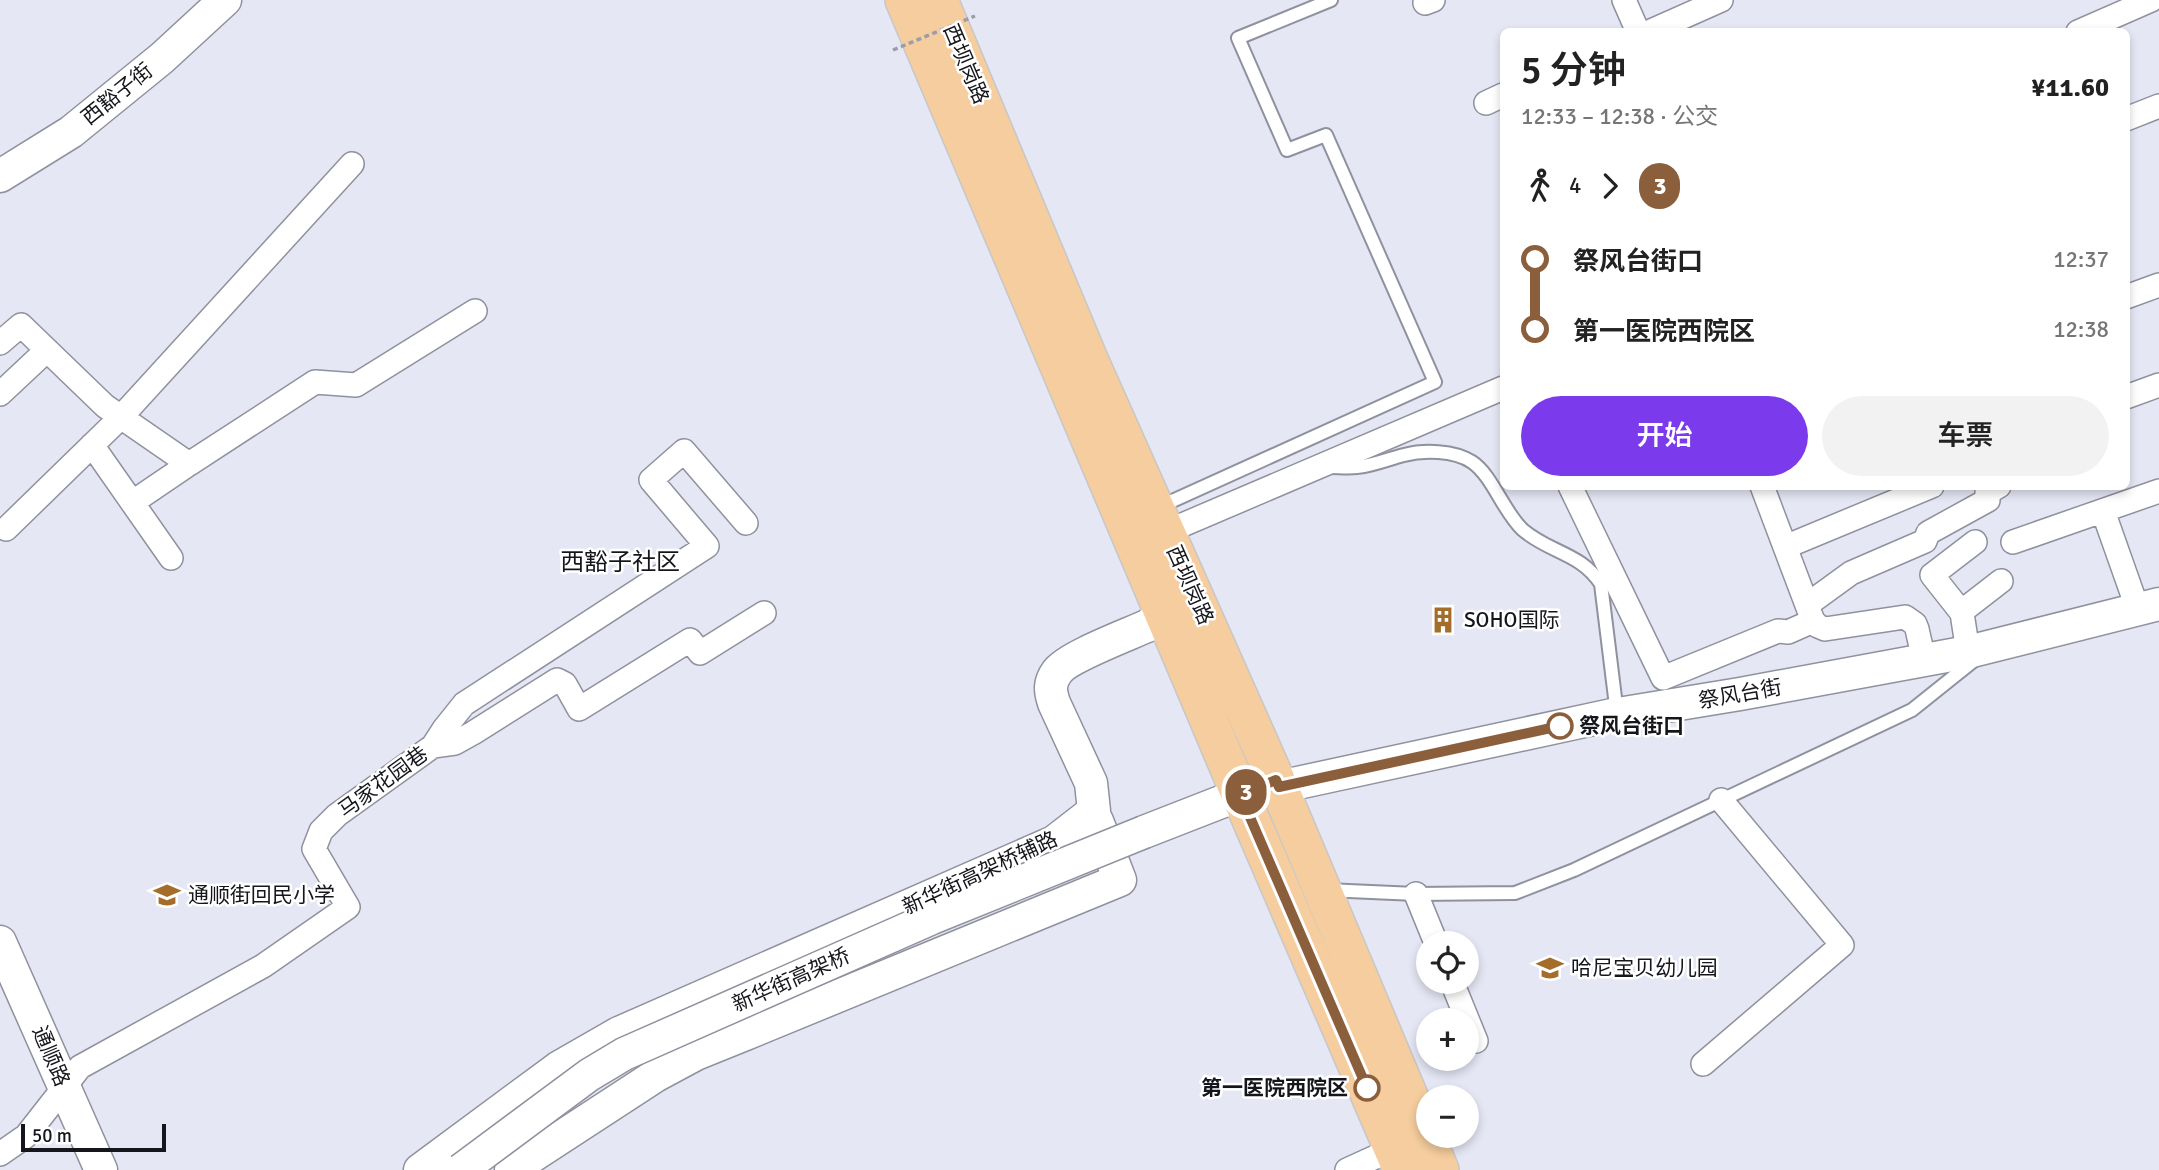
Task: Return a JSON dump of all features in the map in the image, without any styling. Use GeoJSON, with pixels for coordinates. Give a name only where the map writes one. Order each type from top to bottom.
{"type":"FeatureCollection","features":[{"type":"Feature","properties":{"kind":"main road","name":"西豁子街"},"geometry":{"type":"LineString","coordinates":[[0,176],[71,132],[162,58],[225,0]]}},
{"type":"Feature","properties":{"kind":"main road","name":"西坝岗路"},"geometry":{"type":"LineString","coordinates":[[904,0],[1397,1160]]}},
{"type":"Feature","properties":{"kind":"main road","name":"西坝岗路"},"geometry":{"type":"LineString","coordinates":[[939,0],[1088,357],[1279,787],[1440,1170]]}},
{"type":"Feature","properties":{"kind":"main road"},"geometry":{"type":"LineString","coordinates":[[511,1170],[654,1076],[696,1054],[1120,880],[1094,811],[1091,783],[1050,689],[1058,669],[1149,625],[1156,618],[1161,606]]}},
{"type":"Feature","properties":{"kind":"main road","name":"祭风台街"},"geometry":{"type":"LineString","coordinates":[[1147,839],[1279,787],[1617,714],[1980,649],[2148,607]]}},
{"type":"Feature","properties":{"kind":"main road","name":"新华街高架桥辅路"},"geometry":{"type":"LineString","coordinates":[[420,1170],[558,1068],[619,1033],[1054,842],[1094,811]]}},
{"type":"Feature","properties":{"kind":"main road","name":"新华街高架桥"},"geometry":{"type":"LineString","coordinates":[[461,1170],[589,1074],[624,1054],[932,918],[1147,839]]}},
{"type":"Feature","properties":{"kind":"main road","name":"新华街高架桥"},"geometry":{"type":"LineString","coordinates":[[481,1170],[589,1088],[631,1064],[1147,839]]}},
{"type":"Feature","properties":{"kind":"main road","name":"通顺路"},"geometry":{"type":"LineString","coordinates":[[0,942],[101,1170]]}},
{"type":"Feature","properties":{"kind":"main road"},"geometry":{"type":"LineString","coordinates":[[724,988],[743,1035]]}},
{"type":"Feature","properties":{"kind":"street"},"geometry":{"type":"LineString","coordinates":[[1624,0],[1636,28]]}},
{"type":"Feature","properties":{"kind":"street"},"geometry":{"type":"LineString","coordinates":[[1658,28],[1721,0]]}},
{"type":"Feature","properties":{"kind":"street"},"geometry":{"type":"LineString","coordinates":[[2087,28],[2151,0]]}},
{"type":"Feature","properties":{"kind":"street"},"geometry":{"type":"LineString","coordinates":[[2130,118],[2159,106]]}},
{"type":"Feature","properties":{"kind":"street"},"geometry":{"type":"LineString","coordinates":[[6,529],[121,417],[352,164]]}},
{"type":"Feature","properties":{"kind":"street"},"geometry":{"type":"LineString","coordinates":[[2130,296],[2159,285]]}},
{"type":"Feature","properties":{"kind":"street"},"geometry":{"type":"LineString","coordinates":[[133,502],[315,382],[356,385],[475,311]]}},
{"type":"Feature","properties":{"kind":"street"},"geometry":{"type":"LineString","coordinates":[[0,342],[21,325],[105,406],[189,464]]}},
{"type":"Feature","properties":{"kind":"street"},"geometry":{"type":"LineString","coordinates":[[0,394],[47,350]]}},
{"type":"Feature","properties":{"kind":"street"},"geometry":{"type":"LineString","coordinates":[[2130,396],[2159,385]]}},
{"type":"Feature","properties":{"kind":"street"},"geometry":{"type":"LineString","coordinates":[[1161,520],[1319,467],[1500,389]]}},
{"type":"Feature","properties":{"kind":"street"},"geometry":{"type":"LineString","coordinates":[[92,445],[172,558]]}},
{"type":"Feature","properties":{"kind":"street","name":"马家花园巷"},"geometry":{"type":"LineString","coordinates":[[64,1086],[80,1067],[263,966],[348,908],[314,849],[321,831],[337,815],[433,746],[464,704],[707,546],[651,480],[684,451],[746,523]]}},
{"type":"Feature","properties":{"kind":"street"},"geometry":{"type":"LineString","coordinates":[[1572,490],[1663,678],[1778,631],[1788,632],[1851,573],[1925,541],[1928,533],[1988,500],[1987,493],[1992,490]]}},
{"type":"Feature","properties":{"kind":"street"},"geometry":{"type":"LineString","coordinates":[[1764,490],[1810,613],[1825,629],[1905,617],[1915,624],[1924,660]]}},
{"type":"Feature","properties":{"kind":"street"},"geometry":{"type":"LineString","coordinates":[[1785,547],[1922,490]]}},
{"type":"Feature","properties":{"kind":"street"},"geometry":{"type":"LineString","coordinates":[[2013,542],[2159,492]]}},
{"type":"Feature","properties":{"kind":"street"},"geometry":{"type":"LineString","coordinates":[[2103,511],[2148,607]]}},
{"type":"Feature","properties":{"kind":"street"},"geometry":{"type":"LineString","coordinates":[[1975,542],[1932,575],[1961,612],[1980,649]]}},
{"type":"Feature","properties":{"kind":"street"},"geometry":{"type":"LineString","coordinates":[[1961,612],[2001,582]]}},
{"type":"Feature","properties":{"kind":"street"},"geometry":{"type":"LineString","coordinates":[[433,746],[455,743],[556,680],[565,684],[579,709],[690,640],[700,653],[764,614]]}},
{"type":"Feature","properties":{"kind":"street"},"geometry":{"type":"LineString","coordinates":[[1703,1064],[1842,945],[1721,800]]}},
{"type":"Feature","properties":{"kind":"street"},"geometry":{"type":"LineString","coordinates":[[1416,894],[1431,931]]}},
{"type":"Feature","properties":{"kind":"street"},"geometry":{"type":"LineString","coordinates":[[0,1154],[26,1136],[64,1086]]}},
{"type":"Feature","properties":{"kind":"street"},"geometry":{"type":"LineString","coordinates":[[1347,1170],[1397,1160]]}},
{"type":"Feature","properties":{"kind":"lane"},"geometry":{"type":"LineString","coordinates":[[1161,520],[1435,382],[1326,135],[1286,150],[1238,38],[1331,0]]}},
{"type":"Feature","properties":{"kind":"lane"},"geometry":{"type":"LineString","coordinates":[[1319,467],[1358,467],[1408,454],[1448,453],[1472,462],[1490,482],[1521,528],[1541,543],[1582,562],[1601,584],[1617,714]]}},
{"type":"Feature","properties":{"kind":"lane"},"geometry":{"type":"LineString","coordinates":[[1322,890],[1515,894],[1574,870],[1912,710],[1980,649]]}},
{"type":"Feature","properties":{"kind":"path"},"geometry":{"type":"LineString","coordinates":[[894,50],[975,16]]}},
{"type":"Feature","properties":{"kind":"bus line","name":"3"},"geometry":{"type":"LineString","coordinates":[[1367,1088],[1240,794],[1276,780],[1279,787],[1560,726]]}},
{"type":"Feature","properties":{"kind":"place","name":"SOHO国际"},"geometry":{"type":"Point","coordinates":[1443,620]}},
{"type":"Feature","properties":{"kind":"place","name":"祭风台街口"},"geometry":{"type":"Point","coordinates":[1560,726]}},
{"type":"Feature","properties":{"kind":"place","name":"通顺街回民小学"},"geometry":{"type":"Point","coordinates":[167,895]}},
{"type":"Feature","properties":{"kind":"place","name":"哈尼宝贝幼儿园"},"geometry":{"type":"Point","coordinates":[1550,968]}},
{"type":"Feature","properties":{"kind":"place","name":"第一医院西院区"},"geometry":{"type":"Point","coordinates":[1367,1088]}},
{"type":"Feature","properties":{"kind":"district","name":"西豁子社区"},"geometry":{"type":"Point","coordinates":[620,562]}}]}
